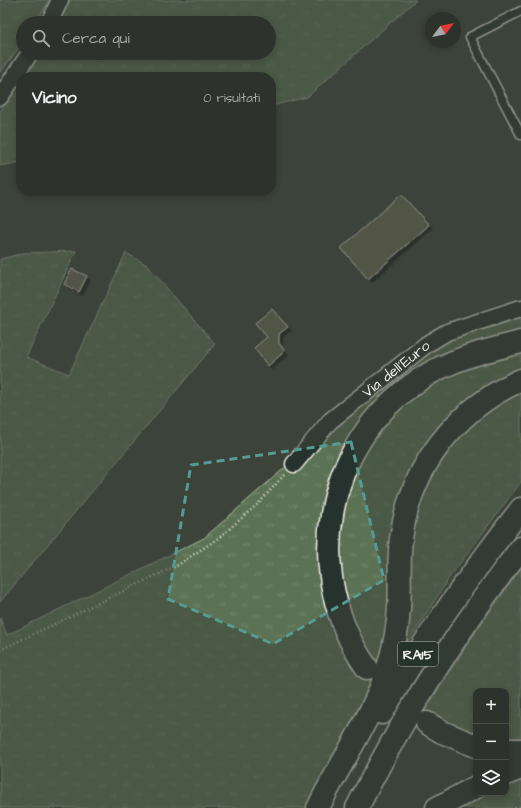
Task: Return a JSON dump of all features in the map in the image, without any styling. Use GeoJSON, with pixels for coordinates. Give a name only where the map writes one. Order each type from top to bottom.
{"type":"FeatureCollection","features":[{"type":"Feature","properties":{"kind":"highway"},"geometry":{"type":"LineString","coordinates":[[367,668],[356,653],[340,616],[334,596],[330,570],[330,524],[335,498],[345,467],[361,438],[382,410],[419,380],[442,366],[459,359],[521,342]]}},
{"type":"Feature","properties":{"kind":"highway"},"geometry":{"type":"LineString","coordinates":[[318,808],[367,715],[388,669],[394,643],[399,608],[401,539],[408,502],[417,479],[429,458],[458,422],[488,398],[521,380]]}},
{"type":"Feature","properties":{"kind":"highway","name":"RA15"},"geometry":{"type":"LineString","coordinates":[[330,808],[385,708],[427,638],[475,568],[521,509]]}},
{"type":"Feature","properties":{"kind":"highway","name":"RA15"},"geometry":{"type":"LineString","coordinates":[[357,808],[402,725],[446,654],[493,584],[521,548]]}},
{"type":"Feature","properties":{"kind":"highway"},"geometry":{"type":"LineString","coordinates":[[427,723],[449,735],[473,745]]}},
{"type":"Feature","properties":{"kind":"highway"},"geometry":{"type":"LineString","coordinates":[[509,750],[521,750]]}},
{"type":"Feature","properties":{"kind":"highway"},"geometry":{"type":"LineString","coordinates":[[509,773],[521,768]]}},
{"type":"Feature","properties":{"kind":"highway"},"geometry":{"type":"LineString","coordinates":[[437,808],[473,789]]}},
{"type":"Feature","properties":{"kind":"street"},"geometry":{"type":"LineString","coordinates":[[52,16],[60,0]]}},
{"type":"Feature","properties":{"kind":"street"},"geometry":{"type":"LineString","coordinates":[[17,72],[25,60]]}},
{"type":"Feature","properties":{"kind":"street"},"geometry":{"type":"LineString","coordinates":[[0,97],[16,74]]}},
{"type":"Feature","properties":{"kind":"street","name":"Via dell'Euro"},"geometry":{"type":"LineString","coordinates":[[294,464],[330,421],[427,344],[447,332],[521,308]]}},
{"type":"Feature","properties":{"kind":"lane"},"geometry":{"type":"LineString","coordinates":[[521,11],[470,37],[521,135]]}},
{"type":"Feature","properties":{"kind":"path"},"geometry":{"type":"LineString","coordinates":[[0,650],[178,565],[220,537],[259,503],[294,464]]}},
{"type":"Feature","properties":{"kind":"path"},"geometry":{"type":"LineString","coordinates":[[515,808],[521,806]]}},
{"type":"Feature","properties":{"kind":"highlighted area"},"geometry":{"type":"Polygon","coordinates":[[[351,442],[384,580],[273,644],[168,599],[191,465],[351,442]]]}},
{"type":"Feature","properties":{"kind":"green space"},"geometry":{"type":"Polygon","coordinates":[[[0,0],[49,0],[40,16],[16,16],[16,51],[0,73],[0,0]]]}},
{"type":"Feature","properties":{"kind":"green space"},"geometry":{"type":"Polygon","coordinates":[[[70,0],[416,0],[307,97],[276,105],[276,72],[28,72],[36,60],[276,60],[276,16],[62,16],[70,0]]]}},
{"type":"Feature","properties":{"kind":"green space"},"geometry":{"type":"Polygon","coordinates":[[[16,89],[16,163],[0,166],[0,111],[16,89]]]}},
{"type":"Feature","properties":{"kind":"green space"},"geometry":{"type":"Polygon","coordinates":[[[76,251],[26,357],[69,374],[126,253],[147,265],[215,344],[0,602],[0,259],[24,253],[76,251]]]}},
{"type":"Feature","properties":{"kind":"green space"},"geometry":{"type":"Polygon","coordinates":[[[521,315],[521,335],[475,347],[442,358],[411,375],[392,390],[361,424],[338,465],[329,487],[321,521],[323,580],[328,609],[334,629],[346,651],[364,678],[372,659],[361,643],[349,611],[342,580],[338,550],[339,521],[345,491],[355,463],[369,437],[387,413],[409,392],[435,376],[466,363],[521,348],[521,372],[496,384],[474,399],[453,417],[421,460],[409,485],[400,510],[395,537],[393,611],[387,648],[381,669],[374,690],[356,730],[315,808],[0,808],[0,618],[7,635],[204,538],[289,464],[295,470],[350,411],[358,405],[369,403],[425,352],[462,334],[521,315]]]}},
{"type":"Feature","properties":{"kind":"green space"},"geometry":{"type":"Polygon","coordinates":[[[521,385],[521,482],[449,578],[400,655],[410,515],[446,442],[521,385]]]}},
{"type":"Feature","properties":{"kind":"green space"},"geometry":{"type":"Polygon","coordinates":[[[521,568],[521,744],[509,744],[509,688],[473,688],[473,737],[459,732],[424,712],[476,631],[521,568]]]}},
{"type":"Feature","properties":{"kind":"green space"},"geometry":{"type":"Polygon","coordinates":[[[521,774],[521,808],[446,808],[473,794],[473,796],[509,796],[509,779],[521,774]]]}},
{"type":"Feature","properties":{"kind":"building"},"geometry":{"type":"Polygon","coordinates":[[[401,194],[429,225],[368,279],[341,248],[401,194]]]}},
{"type":"Feature","properties":{"kind":"building"},"geometry":{"type":"Polygon","coordinates":[[[72,269],[87,276],[79,292],[64,284],[72,269]]]}},
{"type":"Feature","properties":{"kind":"building"},"geometry":{"type":"Polygon","coordinates":[[[272,309],[288,327],[279,334],[279,343],[285,351],[268,366],[254,348],[267,337],[255,323],[272,309]]]}}]}
